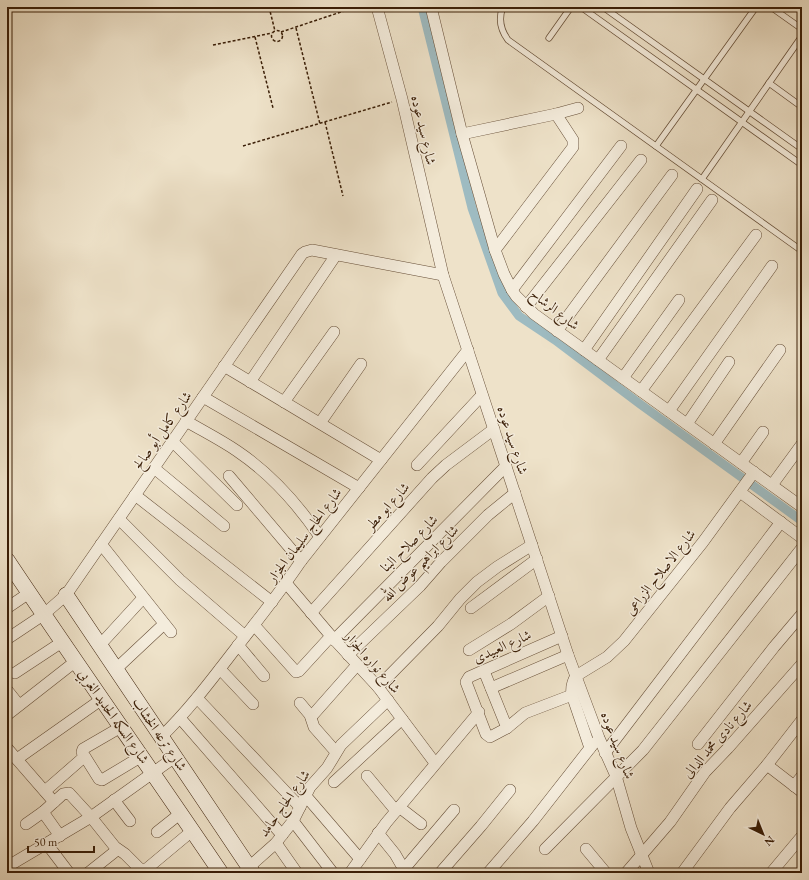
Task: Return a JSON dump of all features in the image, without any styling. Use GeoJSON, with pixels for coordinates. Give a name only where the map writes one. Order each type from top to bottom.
{"type":"FeatureCollection","features":[{"type":"Feature","properties":{"kind":"street","name":"شارع سيد عوده"},"geometry":{"type":"LineString","coordinates":[[377,7],[402,99],[443,275],[568,655],[599,738],[616,776],[631,828],[649,873]]}},
{"type":"Feature","properties":{"kind":"street","name":"شارع الرشاح"},"geometry":{"type":"LineString","coordinates":[[431,7],[462,134],[495,250],[504,274],[516,296],[526,307],[557,331],[802,506]]}},
{"type":"Feature","properties":{"kind":"street"},"geometry":{"type":"LineString","coordinates":[[462,134],[578,108]]}},
{"type":"Feature","properties":{"kind":"street"},"geometry":{"type":"LineString","coordinates":[[495,250],[573,147],[573,140],[556,114]]}},
{"type":"Feature","properties":{"kind":"street"},"geometry":{"type":"LineString","coordinates":[[512,290],[621,146]]}},
{"type":"Feature","properties":{"kind":"street"},"geometry":{"type":"LineString","coordinates":[[526,307],[641,160]]}},
{"type":"Feature","properties":{"kind":"street"},"geometry":{"type":"LineString","coordinates":[[557,331],[672,175]]}},
{"type":"Feature","properties":{"kind":"street"},"geometry":{"type":"LineString","coordinates":[[584,350],[697,190]]}},
{"type":"Feature","properties":{"kind":"street"},"geometry":{"type":"LineString","coordinates":[[598,360],[712,200]]}},
{"type":"Feature","properties":{"kind":"street"},"geometry":{"type":"LineString","coordinates":[[641,391],[756,235]]}},
{"type":"Feature","properties":{"kind":"street","name":"شارع كامل أبو صالح"},"geometry":{"type":"LineString","coordinates":[[7,639],[44,615],[66,595],[300,257],[305,252],[312,250],[336,255]]}},
{"type":"Feature","properties":{"kind":"street"},"geometry":{"type":"LineString","coordinates":[[250,382],[336,255],[443,275]]}},
{"type":"Feature","properties":{"kind":"street"},"geometry":{"type":"LineString","coordinates":[[669,411],[772,266]]}},
{"type":"Feature","properties":{"kind":"street"},"geometry":{"type":"LineString","coordinates":[[623,378],[679,300]]}},
{"type":"Feature","properties":{"kind":"street"},"geometry":{"type":"LineString","coordinates":[[284,402],[334,332]]}},
{"type":"Feature","properties":{"kind":"street","name":"شارع الحاج سليمان الجزار"},"geometry":{"type":"LineString","coordinates":[[161,737],[197,698],[272,602],[301,561],[468,350]]}},
{"type":"Feature","properties":{"kind":"street"},"geometry":{"type":"LineString","coordinates":[[714,444],[780,350]]}},
{"type":"Feature","properties":{"kind":"street"},"geometry":{"type":"LineString","coordinates":[[686,424],[729,362]]}},
{"type":"Feature","properties":{"kind":"street"},"geometry":{"type":"LineString","coordinates":[[320,423],[361,364]]}},
{"type":"Feature","properties":{"kind":"street"},"geometry":{"type":"LineString","coordinates":[[224,366],[381,460]]}},
{"type":"Feature","properties":{"kind":"street"},"geometry":{"type":"LineString","coordinates":[[417,465],[482,395]]}},
{"type":"Feature","properties":{"kind":"street"},"geometry":{"type":"LineString","coordinates":[[203,396],[359,488]]}},
{"type":"Feature","properties":{"kind":"street"},"geometry":{"type":"LineString","coordinates":[[186,421],[236,450],[261,469],[299,507],[320,537]]}},
{"type":"Feature","properties":{"kind":"street","name":"شارع ابو مطر"},"geometry":{"type":"LineString","coordinates":[[311,613],[435,475],[494,429]]}},
{"type":"Feature","properties":{"kind":"street"},"geometry":{"type":"LineString","coordinates":[[741,463],[763,432]]}},
{"type":"Feature","properties":{"kind":"street"},"geometry":{"type":"LineString","coordinates":[[172,441],[237,505]]}},
{"type":"Feature","properties":{"kind":"street"},"geometry":{"type":"LineString","coordinates":[[772,485],[802,444]]}},
{"type":"Feature","properties":{"kind":"street","name":"شارع صلاح البنا"},"geometry":{"type":"LineString","coordinates":[[254,625],[296,672],[299,671],[506,466]]}},
{"type":"Feature","properties":{"kind":"street"},"geometry":{"type":"LineString","coordinates":[[154,468],[224,526]]}},
{"type":"Feature","properties":{"kind":"street","name":"شارع الاصلاح الزراعى"},"geometry":{"type":"LineString","coordinates":[[576,676],[598,664],[624,641],[703,542],[754,472]]}},
{"type":"Feature","properties":{"kind":"street"},"geometry":{"type":"LineString","coordinates":[[229,476],[301,561]]}},
{"type":"Feature","properties":{"kind":"street"},"geometry":{"type":"LineString","coordinates":[[740,492],[802,538]]}},
{"type":"Feature","properties":{"kind":"street","name":"شارع ابراهيم عوض الله"},"geometry":{"type":"LineString","coordinates":[[348,655],[420,586],[441,562],[488,515],[515,493]]}},
{"type":"Feature","properties":{"kind":"street"},"geometry":{"type":"LineString","coordinates":[[135,495],[272,602]]}},
{"type":"Feature","properties":{"kind":"street"},"geometry":{"type":"LineString","coordinates":[[119,518],[180,580],[246,636]]}},
{"type":"Feature","properties":{"kind":"street"},"geometry":{"type":"LineString","coordinates":[[605,753],[781,522]]}},
{"type":"Feature","properties":{"kind":"street"},"geometry":{"type":"LineString","coordinates":[[101,544],[167,628],[116,669]]}},
{"type":"Feature","properties":{"kind":"street"},"geometry":{"type":"LineString","coordinates":[[378,687],[438,626],[460,599],[477,582],[497,567],[532,545]]}},
{"type":"Feature","properties":{"kind":"street"},"geometry":{"type":"LineString","coordinates":[[546,849],[643,750],[802,548]]}},
{"type":"Feature","properties":{"kind":"street"},"geometry":{"type":"LineString","coordinates":[[471,608],[537,559]]}},
{"type":"Feature","properties":{"kind":"street","name":"شارع السكه الحديد الغربي"},"geometry":{"type":"LineString","coordinates":[[8,564],[142,756],[221,873]]}},
{"type":"Feature","properties":{"kind":"street","name":"شارع نواره الجزار"},"geometry":{"type":"LineString","coordinates":[[286,583],[348,655],[378,687],[435,763]]}},
{"type":"Feature","properties":{"kind":"street"},"geometry":{"type":"LineString","coordinates":[[7,608],[29,593]]}},
{"type":"Feature","properties":{"kind":"street","name":"شارع ترعه الخشاب"},"geometry":{"type":"LineString","coordinates":[[66,595],[251,870]]}},
{"type":"Feature","properties":{"kind":"street"},"geometry":{"type":"LineString","coordinates":[[469,650],[511,624],[549,596]]}},
{"type":"Feature","properties":{"kind":"street"},"geometry":{"type":"LineString","coordinates":[[100,645],[143,598]]}},
{"type":"Feature","properties":{"kind":"street"},"geometry":{"type":"LineString","coordinates":[[698,744],[774,647],[802,614]]}},
{"type":"Feature","properties":{"kind":"street","name":"شارع العبيدى"},"geometry":{"type":"LineString","coordinates":[[562,636],[469,677],[466,680],[488,736],[507,728],[522,715],[572,695]]}},
{"type":"Feature","properties":{"kind":"street"},"geometry":{"type":"LineString","coordinates":[[15,673],[62,642]]}},
{"type":"Feature","properties":{"kind":"street"},"geometry":{"type":"LineString","coordinates":[[238,645],[264,676]]}},
{"type":"Feature","properties":{"kind":"street"},"geometry":{"type":"LineString","coordinates":[[491,688],[568,655]]}},
{"type":"Feature","properties":{"kind":"street"},"geometry":{"type":"LineString","coordinates":[[7,715],[76,661]]}},
{"type":"Feature","properties":{"kind":"street","name":"شارع نادى محمد الدالى"},"geometry":{"type":"LineString","coordinates":[[626,873],[670,822],[705,772],[802,664]]}},
{"type":"Feature","properties":{"kind":"street"},"geometry":{"type":"LineString","coordinates":[[311,717],[358,665]]}},
{"type":"Feature","properties":{"kind":"street"},"geometry":{"type":"LineString","coordinates":[[220,669],[253,704]]}},
{"type":"Feature","properties":{"kind":"street"},"geometry":{"type":"LineString","coordinates":[[484,671],[507,728]]}},
{"type":"Feature","properties":{"kind":"street"},"geometry":{"type":"LineString","coordinates":[[576,676],[572,683],[572,695],[590,748]]}},
{"type":"Feature","properties":{"kind":"street"},"geometry":{"type":"LineString","coordinates":[[7,690],[19,705]]}},
{"type":"Feature","properties":{"kind":"street"},"geometry":{"type":"LineString","coordinates":[[197,698],[300,807]]}},
{"type":"Feature","properties":{"kind":"street"},"geometry":{"type":"LineString","coordinates":[[17,759],[102,699]]}},
{"type":"Feature","properties":{"kind":"street","name":"شارع الحاج حامد"},"geometry":{"type":"LineString","coordinates":[[251,870],[293,821],[305,795],[316,779],[327,768],[336,752],[345,741],[388,700]]}},
{"type":"Feature","properties":{"kind":"street"},"geometry":{"type":"LineString","coordinates":[[300,703],[311,717],[314,727],[336,752]]}},
{"type":"Feature","properties":{"kind":"street"},"geometry":{"type":"LineString","coordinates":[[305,795],[355,868],[378,833],[478,712]]}},
{"type":"Feature","properties":{"kind":"street"},"geometry":{"type":"LineString","coordinates":[[180,718],[279,839],[297,873]]}},
{"type":"Feature","properties":{"kind":"street"},"geometry":{"type":"LineString","coordinates":[[334,782],[402,719]]}},
{"type":"Feature","properties":{"kind":"street"},"geometry":{"type":"LineString","coordinates":[[682,873],[730,808],[767,765],[802,720]]}},
{"type":"Feature","properties":{"kind":"street"},"geometry":{"type":"LineString","coordinates":[[121,727],[83,749],[82,752],[84,757],[99,779],[102,780],[142,756]]}},
{"type":"Feature","properties":{"kind":"street"},"geometry":{"type":"LineString","coordinates":[[488,873],[599,738]]}},
{"type":"Feature","properties":{"kind":"street"},"geometry":{"type":"LineString","coordinates":[[7,748],[54,802]]}},
{"type":"Feature","properties":{"kind":"street"},"geometry":{"type":"LineString","coordinates":[[45,791],[84,757]]}},
{"type":"Feature","properties":{"kind":"street"},"geometry":{"type":"LineString","coordinates":[[10,866],[91,817],[176,757]]}},
{"type":"Feature","properties":{"kind":"street"},"geometry":{"type":"LineString","coordinates":[[767,765],[798,789],[802,776]]}},
{"type":"Feature","properties":{"kind":"street"},"geometry":{"type":"LineString","coordinates":[[367,776],[398,809],[421,824]]}},
{"type":"Feature","properties":{"kind":"street"},"geometry":{"type":"LineString","coordinates":[[440,873],[510,790]]}},
{"type":"Feature","properties":{"kind":"street"},"geometry":{"type":"LineString","coordinates":[[26,824],[43,812],[63,794],[69,793],[118,850],[146,872],[192,831]]}},
{"type":"Feature","properties":{"kind":"street"},"geometry":{"type":"LineString","coordinates":[[114,800],[130,821]]}},
{"type":"Feature","properties":{"kind":"street"},"geometry":{"type":"LineString","coordinates":[[378,833],[396,854],[405,871],[454,810]]}},
{"type":"Feature","properties":{"kind":"street"},"geometry":{"type":"LineString","coordinates":[[43,812],[60,836]]}},
{"type":"Feature","properties":{"kind":"street"},"geometry":{"type":"LineString","coordinates":[[157,832],[180,813]]}},
{"type":"Feature","properties":{"kind":"street"},"geometry":{"type":"LineString","coordinates":[[293,821],[332,873]]}},
{"type":"Feature","properties":{"kind":"street"},"geometry":{"type":"LineString","coordinates":[[772,873],[802,836]]}},
{"type":"Feature","properties":{"kind":"street"},"geometry":{"type":"LineString","coordinates":[[47,844],[69,873]]}},
{"type":"Feature","properties":{"kind":"street"},"geometry":{"type":"LineString","coordinates":[[586,849],[606,873]]}},
{"type":"Feature","properties":{"kind":"street"},"geometry":{"type":"LineString","coordinates":[[88,873],[118,850]]}},
{"type":"Feature","properties":{"kind":"lane"},"geometry":{"type":"LineString","coordinates":[[503,7],[500,13],[500,22],[502,32],[508,40],[702,179],[801,247]]}},
{"type":"Feature","properties":{"kind":"lane"},"geometry":{"type":"LineString","coordinates":[[548,38],[571,7]]}},
{"type":"Feature","properties":{"kind":"lane"},"geometry":{"type":"LineString","coordinates":[[581,7],[802,165]]}},
{"type":"Feature","properties":{"kind":"lane"},"geometry":{"type":"LineString","coordinates":[[656,146],[756,7]]}},
{"type":"Feature","properties":{"kind":"lane"},"geometry":{"type":"LineString","coordinates":[[772,7],[802,29]]}},
{"type":"Feature","properties":{"kind":"lane"},"geometry":{"type":"LineString","coordinates":[[606,8],[802,149]]}},
{"type":"Feature","properties":{"kind":"lane"},"geometry":{"type":"LineString","coordinates":[[702,179],[802,37]]}},
{"type":"Feature","properties":{"kind":"lane"},"geometry":{"type":"LineString","coordinates":[[769,83],[802,107]]}},
{"type":"Feature","properties":{"kind":"path"},"geometry":{"type":"LineString","coordinates":[[269,7],[275,31]]}},
{"type":"Feature","properties":{"kind":"path"},"geometry":{"type":"LineString","coordinates":[[213,46],[272,33],[275,31],[281,32],[296,28],[356,7]]}},
{"type":"Feature","properties":{"kind":"path"},"geometry":{"type":"LineString","coordinates":[[296,28],[320,124]]}},
{"type":"Feature","properties":{"kind":"path"},"geometry":{"type":"LineString","coordinates":[[272,33],[272,39],[277,42],[282,39],[283,35],[281,32]]}},
{"type":"Feature","properties":{"kind":"path"},"geometry":{"type":"LineString","coordinates":[[255,36],[273,108]]}},
{"type":"Feature","properties":{"kind":"path"},"geometry":{"type":"LineString","coordinates":[[243,146],[402,99]]}},
{"type":"Feature","properties":{"kind":"path"},"geometry":{"type":"LineString","coordinates":[[324,122],[343,196]]}},
{"type":"Feature","properties":{"kind":"waterway"},"geometry":{"type":"LineString","coordinates":[[422,7],[472,208],[502,293],[519,316],[555,340],[640,404],[802,521]]}}]}
